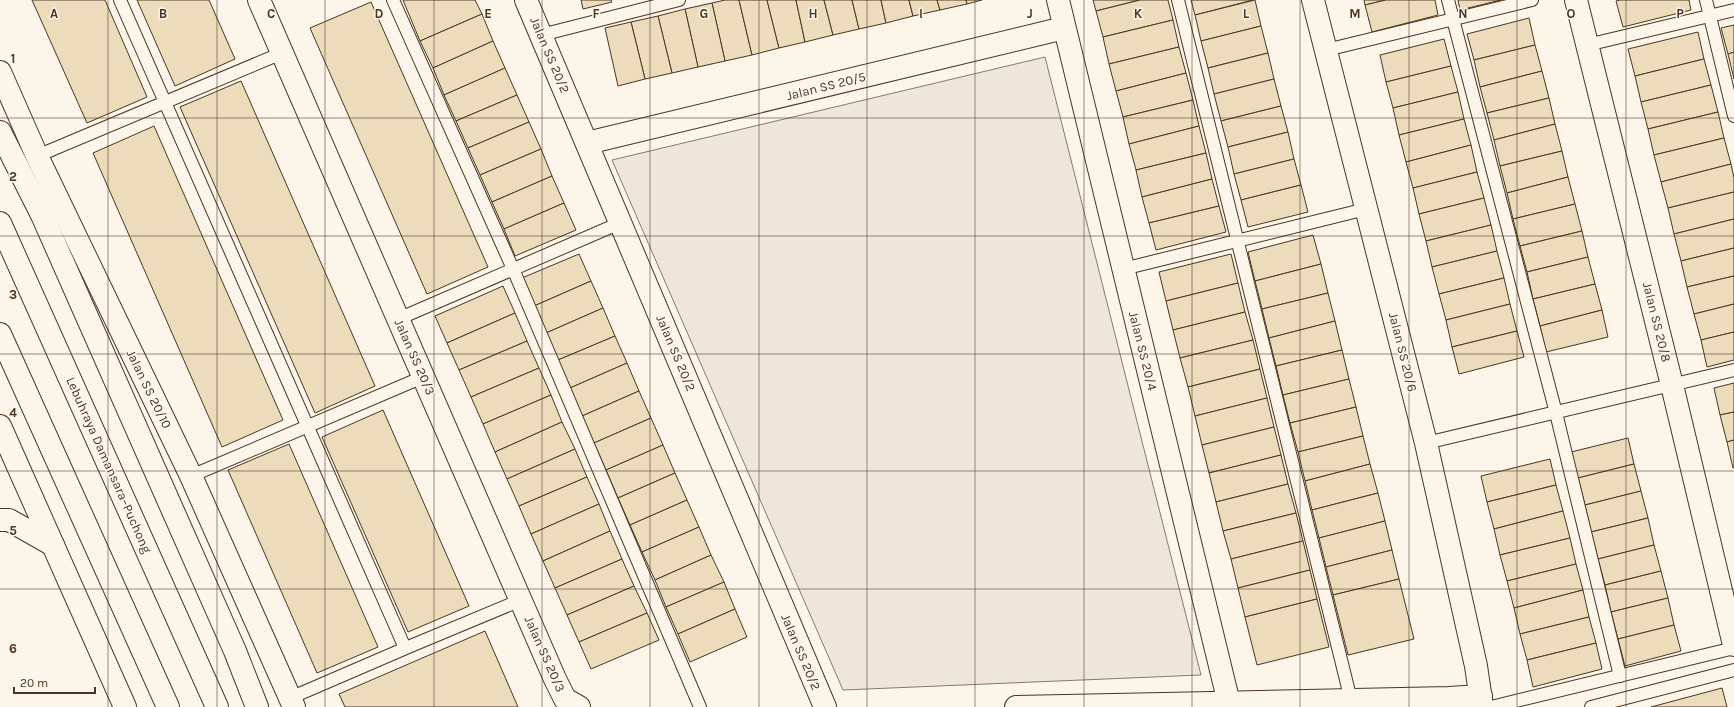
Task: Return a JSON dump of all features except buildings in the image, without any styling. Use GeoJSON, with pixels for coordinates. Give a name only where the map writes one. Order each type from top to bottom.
{"type":"FeatureCollection","features":[{"type":"Feature","properties":{"kind":"main road","name":"Jalan SS 20/3"},"geometry":{"type":"LineString","coordinates":[[259,0],[555,679],[565,698],[580,707]]}},
{"type":"Feature","properties":{"kind":"main road","name":"Jalan SS 20/2"},"geometry":{"type":"LineString","coordinates":[[526,0],[825,707]]}},
{"type":"Feature","properties":{"kind":"main road","name":"Jalan SS 20/4"},"geometry":{"type":"LineString","coordinates":[[1058,0],[1229,703]]}},
{"type":"Feature","properties":{"kind":"main road","name":"Jalan SS 20/6"},"geometry":{"type":"LineString","coordinates":[[1313,0],[1426,443],[1485,703]]}},
{"type":"Feature","properties":{"kind":"main road","name":"Jalan SS 20/8"},"geometry":{"type":"LineString","coordinates":[[1576,0],[1672,385],[1734,647]]}},
{"type":"Feature","properties":{"kind":"main road","name":"Jalan SS 20/5"},"geometry":{"type":"LineString","coordinates":[[587,143],[1064,28]]}},
{"type":"Feature","properties":{"kind":"main road","name":"Jalan SS 20/10"},"geometry":{"type":"LineString","coordinates":[[0,72],[37,156],[190,476],[292,702]]}},
{"type":"Feature","properties":{"kind":"main road"},"geometry":{"type":"LineString","coordinates":[[0,132],[42,215],[232,644],[257,707]]}},
{"type":"Feature","properties":{"kind":"main road","name":"Lebuhraya Damansara–Puchong"},"geometry":{"type":"LineString","coordinates":[[0,223],[217,707]]}},
{"type":"Feature","properties":{"kind":"main road"},"geometry":{"type":"LineString","coordinates":[[0,334],[168,707]]}},
{"type":"Feature","properties":{"kind":"main road"},"geometry":{"type":"LineString","coordinates":[[0,426],[125,707]]}},
{"type":"Feature","properties":{"kind":"main road"},"geometry":{"type":"LineString","coordinates":[[0,520],[9,520],[53,545]]}},
{"type":"Feature","properties":{"kind":"main road"},"geometry":{"type":"LineString","coordinates":[[1016,707],[1449,698],[1485,703]]}},
{"type":"Feature","properties":{"kind":"lane"},"geometry":{"type":"LineString","coordinates":[[120,0],[405,648]]}},
{"type":"Feature","properties":{"kind":"lane"},"geometry":{"type":"LineString","coordinates":[[393,0],[513,269],[700,707]]}},
{"type":"Feature","properties":{"kind":"lane"},"geometry":{"type":"LineString","coordinates":[[541,35],[678,0]]}},
{"type":"Feature","properties":{"kind":"lane"},"geometry":{"type":"LineString","coordinates":[[1178,0],[1351,700]]}},
{"type":"Feature","properties":{"kind":"lane"},"geometry":{"type":"LineString","coordinates":[[1448,0],[1556,413],[1620,676]]}},
{"type":"Feature","properties":{"kind":"lane"},"geometry":{"type":"LineString","coordinates":[[1326,50],[1532,0]]}},
{"type":"Feature","properties":{"kind":"lane"},"geometry":{"type":"LineString","coordinates":[[1706,0],[1734,116]]}},
{"type":"Feature","properties":{"kind":"lane"},"geometry":{"type":"LineString","coordinates":[[1587,45],[1734,10]]}},
{"type":"Feature","properties":{"kind":"lane"},"geometry":{"type":"LineString","coordinates":[[42,215],[29,172],[37,156],[282,53]]}},
{"type":"Feature","properties":{"kind":"lane"},"geometry":{"type":"LineString","coordinates":[[1123,269],[1366,209]]}},
{"type":"Feature","properties":{"kind":"lane"},"geometry":{"type":"LineString","coordinates":[[398,319],[620,223]]}},
{"type":"Feature","properties":{"kind":"lane"},"geometry":{"type":"LineString","coordinates":[[1426,443],[1734,370]]}},
{"type":"Feature","properties":{"kind":"lane"},"geometry":{"type":"LineString","coordinates":[[190,476],[423,376]]}},
{"type":"Feature","properties":{"kind":"lane"},"geometry":{"type":"LineString","coordinates":[[292,702],[405,648],[521,600]]}},
{"type":"Feature","properties":{"kind":"lane"},"geometry":{"type":"LineString","coordinates":[[1485,703],[1620,676],[1734,647]]}},
{"type":"Feature","properties":{"kind":"lane"},"geometry":{"type":"LineString","coordinates":[[1591,707],[1734,670]]}},
{"type":"Feature","properties":{"kind":"shaded area"},"geometry":{"type":"Polygon","coordinates":[[[1045,57],[1201,675],[843,690],[612,160],[1045,57]]]}}]}
